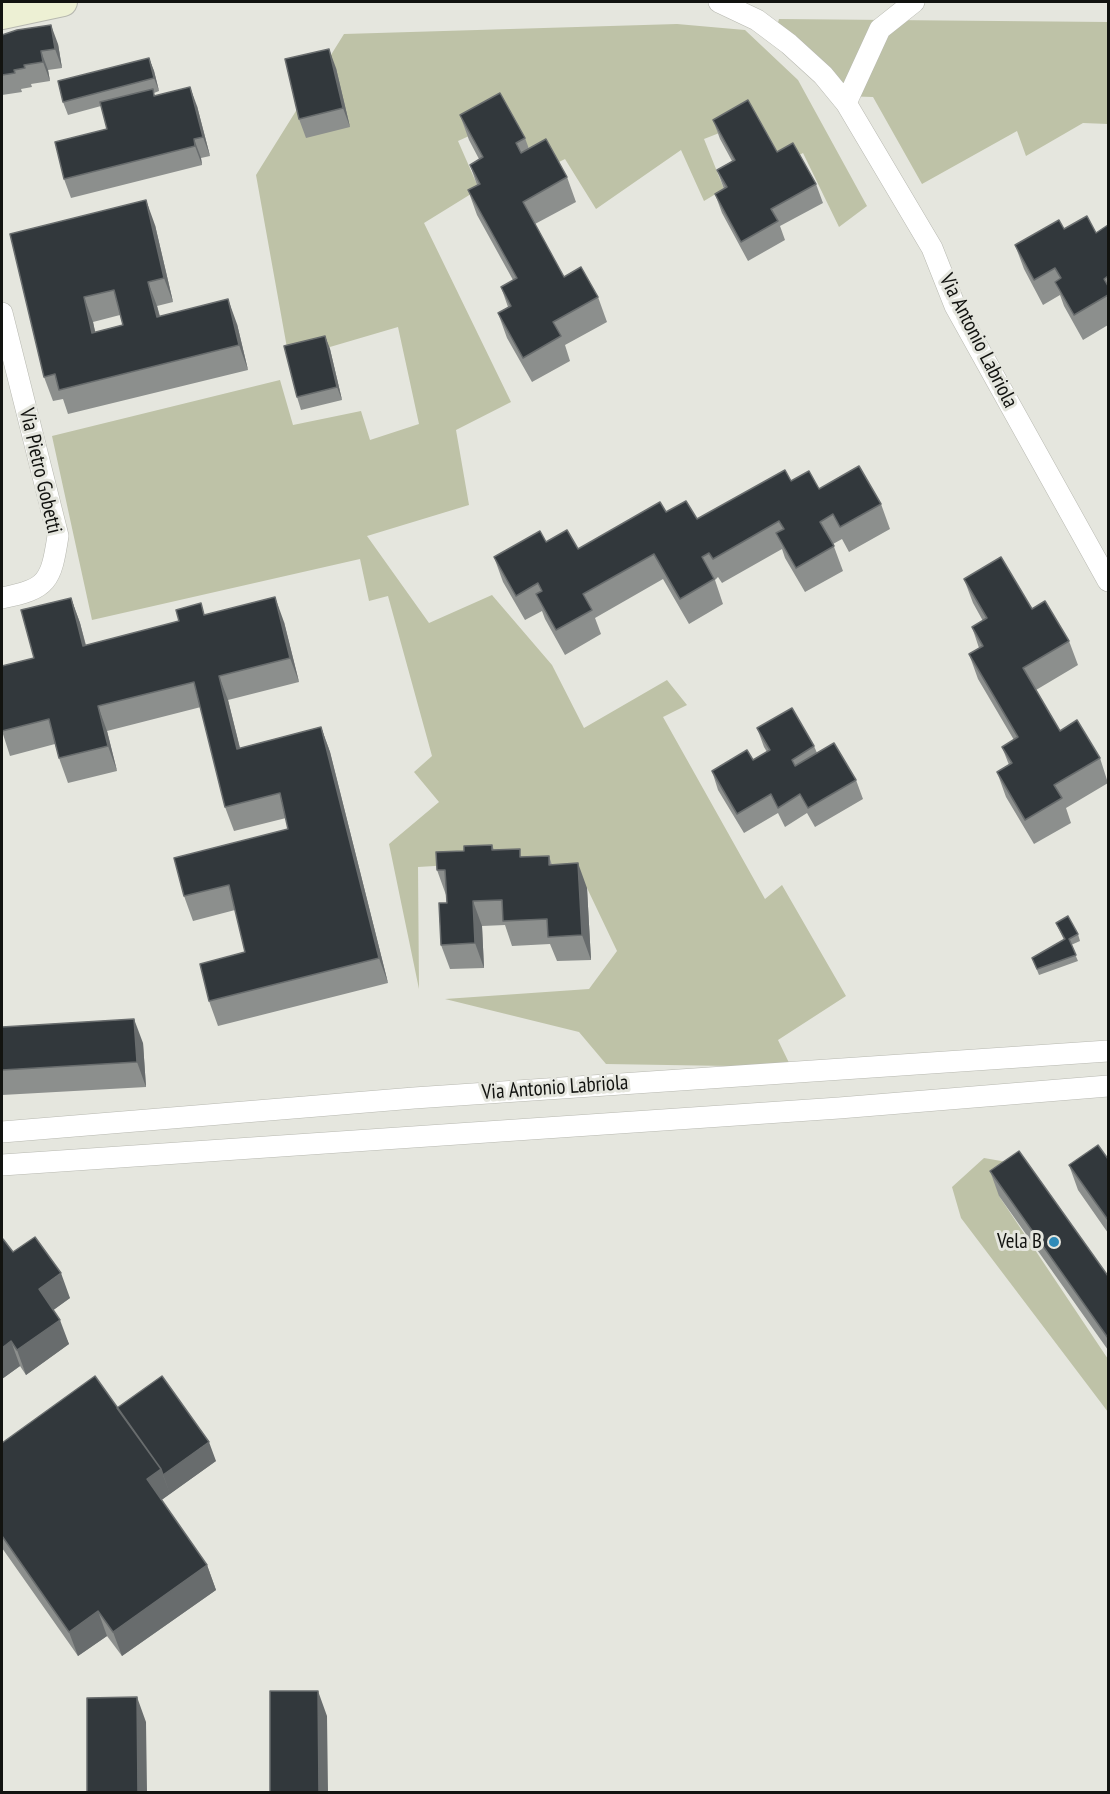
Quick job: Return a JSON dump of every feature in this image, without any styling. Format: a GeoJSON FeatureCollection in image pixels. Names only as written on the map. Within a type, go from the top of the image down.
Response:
{"type":"FeatureCollection","features":[{"type":"Feature","properties":{"kind":"main road"},"geometry":{"type":"LineString","coordinates":[[2,15],[63,2]]}},
{"type":"Feature","properties":{"kind":"street","name":"Via Antonio Labriola"},"geometry":{"type":"LineString","coordinates":[[719,2],[757,20],[789,44],[823,75],[846,103],[932,248],[955,306],[1108,581]]}},
{"type":"Feature","properties":{"kind":"street"},"geometry":{"type":"LineString","coordinates":[[846,103],[880,29],[914,2]]}},
{"type":"Feature","properties":{"kind":"street","name":"Via Pietro Gobetti"},"geometry":{"type":"LineString","coordinates":[[2,313],[58,536],[52,572],[31,592],[2,598]]}},
{"type":"Feature","properties":{"kind":"street","name":"Via Antonio Labriola"},"geometry":{"type":"LineString","coordinates":[[2,1132],[426,1097],[1108,1051]]}},
{"type":"Feature","properties":{"kind":"street","name":"Via Antonio Labriola"},"geometry":{"type":"LineString","coordinates":[[2,1166],[839,1108],[1108,1086]]}},
{"type":"Feature","properties":{"kind":"green space"},"geometry":{"type":"Polygon","coordinates":[[[779,19],[1108,22],[1108,124],[1083,123],[1026,156],[1017,131],[922,184],[873,97],[840,96],[775,33],[779,19]]]}},
{"type":"Feature","properties":{"kind":"green space"},"geometry":{"type":"Polygon","coordinates":[[[677,24],[745,30],[798,80],[867,206],[839,227],[803,153],[780,165],[755,119],[704,139],[724,189],[704,201],[681,150],[596,209],[565,159],[543,170],[509,118],[458,141],[479,189],[424,223],[511,402],[456,430],[469,505],[367,536],[429,623],[492,595],[552,665],[584,728],[667,680],[687,705],[663,717],[765,899],[782,885],[846,996],[778,1040],[791,1067],[606,1064],[579,1032],[445,999],[589,989],[617,951],[587,888],[517,861],[418,867],[419,989],[389,844],[439,802],[414,772],[432,756],[388,596],[369,601],[360,559],[92,620],[52,436],[280,380],[293,425],[361,411],[370,440],[419,424],[398,327],[289,359],[256,175],[344,34],[677,24]]]}},
{"type":"Feature","properties":{"kind":"green space"},"geometry":{"type":"Polygon","coordinates":[[[984,1158],[1024,1165],[999,1196],[1108,1359],[1108,1412],[961,1218],[952,1187],[984,1158]]]}},
{"type":"Feature","properties":{"kind":"building"},"geometry":{"type":"Polygon","coordinates":[[[51,25],[55,49],[41,51],[43,62],[24,65],[25,68],[14,70],[15,73],[2,75],[2,35],[17,30],[51,25]]]}},
{"type":"Feature","properties":{"kind":"building"},"geometry":{"type":"Polygon","coordinates":[[[329,49],[343,108],[299,119],[285,59],[329,49]]]}},
{"type":"Feature","properties":{"kind":"building"},"geometry":{"type":"Polygon","coordinates":[[[149,58],[154,78],[63,102],[58,81],[149,58]]]}},
{"type":"Feature","properties":{"kind":"building"},"geometry":{"type":"Polygon","coordinates":[[[190,87],[203,137],[194,139],[195,146],[64,179],[55,142],[107,129],[100,102],[153,89],[154,96],[190,87]]]}},
{"type":"Feature","properties":{"kind":"building"},"geometry":{"type":"Polygon","coordinates":[[[500,93],[525,138],[516,143],[521,153],[546,139],[567,177],[523,202],[564,277],[581,267],[598,297],[553,322],[561,336],[523,358],[498,313],[511,306],[501,287],[517,278],[468,190],[480,184],[470,165],[483,157],[460,115],[500,93]]]}},
{"type":"Feature","properties":{"kind":"building"},"geometry":{"type":"Polygon","coordinates":[[[748,100],[777,152],[793,143],[816,184],[771,209],[778,221],[741,242],[715,194],[727,187],[717,170],[735,160],[713,120],[748,100]]]}},
{"type":"Feature","properties":{"kind":"building"},"geometry":{"type":"Polygon","coordinates":[[[146,200],[164,278],[148,282],[157,317],[228,299],[239,345],[59,390],[55,374],[44,377],[10,234],[146,200]],[[114,290],[84,297],[92,333],[123,325],[114,290]]]}},
{"type":"Feature","properties":{"kind":"building"},"geometry":{"type":"Polygon","coordinates":[[[1087,216],[1096,233],[1108,225],[1108,276],[1104,279],[1108,286],[1108,295],[1074,315],[1055,282],[1061,278],[1055,268],[1034,280],[1015,245],[1059,220],[1064,229],[1087,216]]]}},
{"type":"Feature","properties":{"kind":"building"},"geometry":{"type":"Polygon","coordinates":[[[325,336],[337,387],[297,397],[284,346],[325,336]]]}},
{"type":"Feature","properties":{"kind":"building"},"geometry":{"type":"Polygon","coordinates":[[[859,466],[881,504],[840,527],[833,514],[820,522],[834,546],[796,568],[776,533],[784,529],[779,521],[713,559],[709,553],[702,557],[714,579],[680,599],[654,554],[583,594],[592,610],[556,630],[536,594],[542,591],[538,583],[516,596],[494,557],[540,531],[546,542],[567,530],[578,549],[660,502],[666,512],[686,501],[697,519],[785,470],[791,481],[809,471],[819,489],[859,466]]]}},
{"type":"Feature","properties":{"kind":"building"},"geometry":{"type":"Polygon","coordinates":[[[1001,557],[1032,609],[1045,601],[1069,641],[1023,668],[1060,731],[1077,720],[1100,758],[1054,785],[1062,798],[1025,820],[997,772],[1012,763],[1002,747],[1018,737],[969,654],[983,646],[972,627],[987,618],[964,579],[1001,557]]]}},
{"type":"Feature","properties":{"kind":"building"},"geometry":{"type":"Polygon","coordinates":[[[275,597],[290,658],[219,676],[237,749],[321,727],[379,958],[209,1001],[200,964],[245,952],[229,885],[184,896],[174,858],[288,829],[280,793],[225,807],[194,682],[98,706],[108,746],[59,758],[49,719],[2,731],[2,666],[34,658],[21,610],[71,598],[83,646],[179,621],[176,610],[201,603],[204,615],[275,597]]]}},
{"type":"Feature","properties":{"kind":"building"},"geometry":{"type":"Polygon","coordinates":[[[792,708],[814,746],[792,760],[795,766],[834,743],[856,780],[808,808],[800,794],[778,808],[771,794],[737,814],[712,771],[747,750],[753,760],[770,750],[757,728],[792,708]]]}},
{"type":"Feature","properties":{"kind":"building"},"geometry":{"type":"Polygon","coordinates":[[[492,845],[492,850],[520,849],[520,857],[549,856],[549,865],[578,863],[582,935],[548,937],[547,919],[503,921],[502,900],[473,901],[475,943],[441,945],[439,903],[447,903],[445,870],[437,870],[436,852],[464,851],[464,846],[492,845]]]}},
{"type":"Feature","properties":{"kind":"building"},"geometry":{"type":"Polygon","coordinates":[[[1068,916],[1078,934],[1069,939],[1076,955],[1037,969],[1032,958],[1065,939],[1056,923],[1068,916]]]}},
{"type":"Feature","properties":{"kind":"building"},"geometry":{"type":"Polygon","coordinates":[[[134,1019],[137,1062],[2,1070],[2,1027],[134,1019]]]}},
{"type":"Feature","properties":{"kind":"building"},"geometry":{"type":"Polygon","coordinates":[[[1098,1145],[1108,1159],[1108,1220],[1069,1165],[1098,1145]]]}},
{"type":"Feature","properties":{"kind":"building","name":"Vela B"},"geometry":{"type":"Polygon","coordinates":[[[1019,1151],[1108,1276],[1108,1338],[990,1171],[1019,1151]]]}},
{"type":"Feature","properties":{"kind":"building"},"geometry":{"type":"Polygon","coordinates":[[[35,1237],[61,1273],[39,1289],[60,1320],[17,1350],[11,1341],[2,1348],[2,1240],[13,1252],[35,1237]]]}},
{"type":"Feature","properties":{"kind":"building"},"geometry":{"type":"Polygon","coordinates":[[[95,1376],[161,1469],[147,1479],[207,1565],[113,1632],[98,1611],[69,1632],[2,1536],[2,1443],[95,1376]]]}},
{"type":"Feature","properties":{"kind":"building"},"geometry":{"type":"Polygon","coordinates":[[[162,1376],[209,1442],[163,1475],[117,1408],[162,1376]]]}},
{"type":"Feature","properties":{"kind":"building"},"geometry":{"type":"Polygon","coordinates":[[[270,1691],[318,1691],[319,1792],[270,1792],[270,1691]]]}},
{"type":"Feature","properties":{"kind":"building"},"geometry":{"type":"Polygon","coordinates":[[[137,1697],[138,1792],[87,1792],[87,1698],[137,1697]]]}},
{"type":"Feature","properties":{"kind":"place","name":"Vela B"},"geometry":{"type":"Point","coordinates":[1054,1242]}}]}
